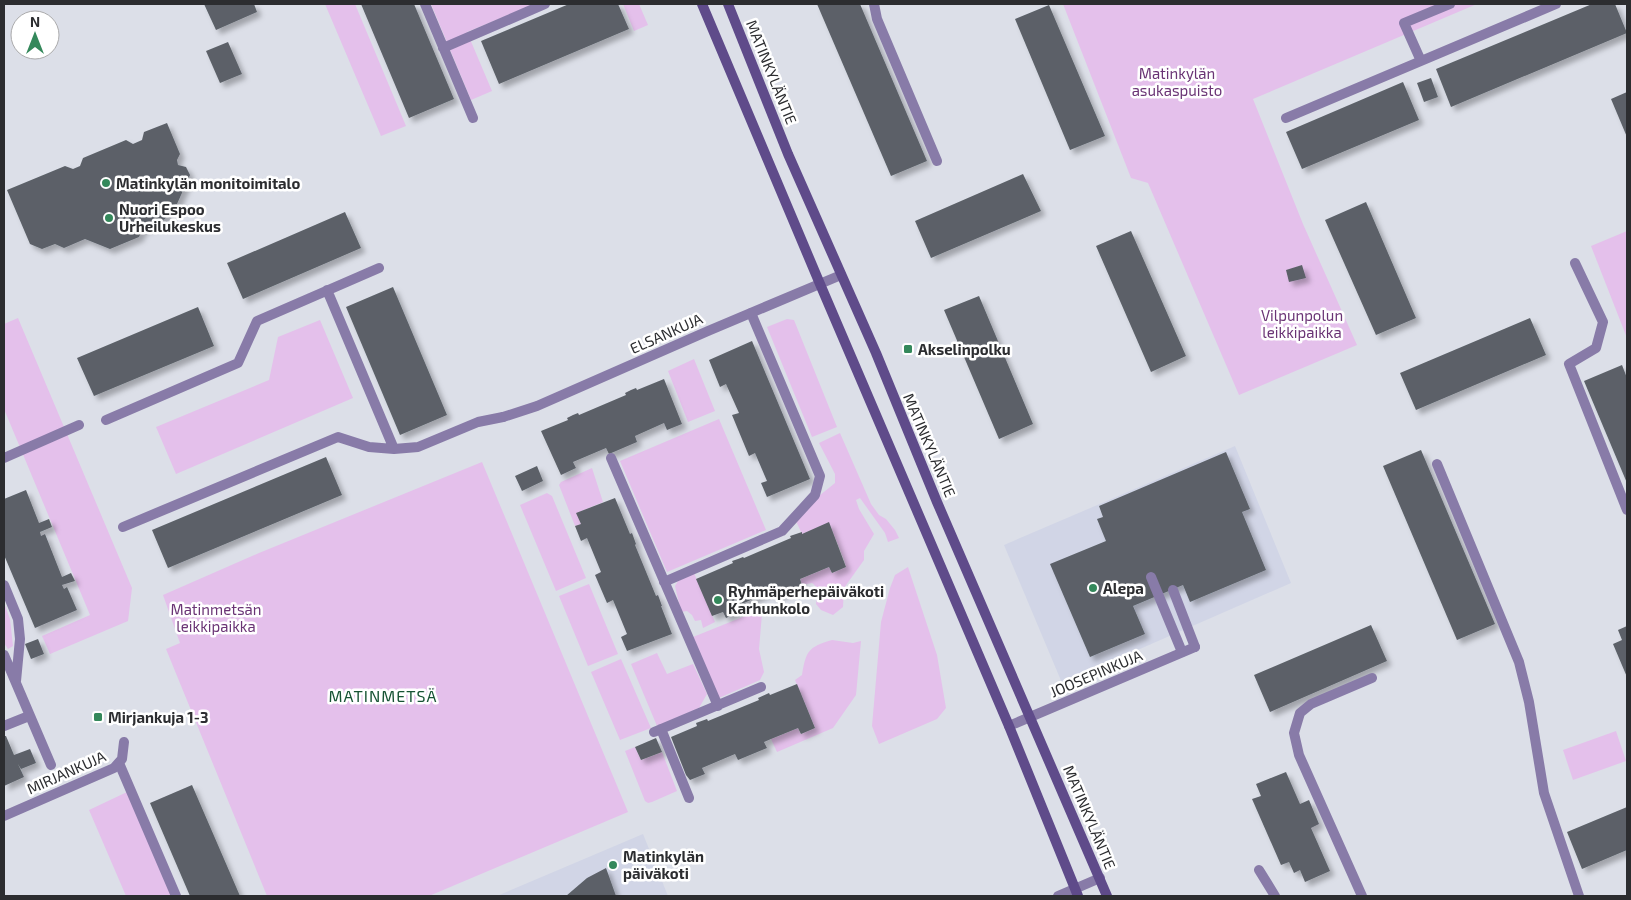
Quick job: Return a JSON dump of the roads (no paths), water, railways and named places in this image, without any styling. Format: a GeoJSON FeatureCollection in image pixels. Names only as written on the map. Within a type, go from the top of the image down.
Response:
{"type":"FeatureCollection","features":[{"type":"Feature","properties":{"kind":"main road","name":"MATINKYLÄNTIE"},"geometry":{"type":"LineString","coordinates":[[728,4],[788,154],[840,276],[876,353],[937,502],[1107,896]]}},
{"type":"Feature","properties":{"kind":"main road"},"geometry":{"type":"LineString","coordinates":[[702,5],[1009,726],[1077,893]]}},
{"type":"Feature","properties":{"kind":"street"},"geometry":{"type":"LineString","coordinates":[[425,4],[474,118]]}},
{"type":"Feature","properties":{"kind":"street"},"geometry":{"type":"LineString","coordinates":[[443,48],[545,4]]}},
{"type":"Feature","properties":{"kind":"street"},"geometry":{"type":"LineString","coordinates":[[874,4],[877,18],[937,161]]}},
{"type":"Feature","properties":{"kind":"street"},"geometry":{"type":"LineString","coordinates":[[1421,61],[1404,23],[1450,4]]}},
{"type":"Feature","properties":{"kind":"street"},"geometry":{"type":"LineString","coordinates":[[1286,118],[1556,4]]}},
{"type":"Feature","properties":{"kind":"street"},"geometry":{"type":"LineString","coordinates":[[1575,263],[1603,322],[1596,348],[1570,364],[1627,510]]}},
{"type":"Feature","properties":{"kind":"street"},"geometry":{"type":"LineString","coordinates":[[106,420],[238,363],[257,321],[380,268]]}},
{"type":"Feature","properties":{"kind":"street","name":"ELSANKUJA"},"geometry":{"type":"LineString","coordinates":[[122,527],[338,436],[369,447],[394,450],[418,447],[478,422],[503,417],[537,406],[840,276]]}},
{"type":"Feature","properties":{"kind":"street"},"geometry":{"type":"LineString","coordinates":[[327,290],[394,450]]}},
{"type":"Feature","properties":{"kind":"street"},"geometry":{"type":"LineString","coordinates":[[664,582],[782,531],[814,495],[820,476],[751,313]]}},
{"type":"Feature","properties":{"kind":"street"},"geometry":{"type":"LineString","coordinates":[[4,458],[79,425]]}},
{"type":"Feature","properties":{"kind":"street"},"geometry":{"type":"LineString","coordinates":[[611,458],[718,706]]}},
{"type":"Feature","properties":{"kind":"street"},"geometry":{"type":"LineString","coordinates":[[1437,464],[1520,662],[1529,702],[1544,793],[1579,896]]}},
{"type":"Feature","properties":{"kind":"street"},"geometry":{"type":"LineString","coordinates":[[1151,577],[1182,652]]}},
{"type":"Feature","properties":{"kind":"street"},"geometry":{"type":"LineString","coordinates":[[4,585],[18,619],[20,639],[16,683]]}},
{"type":"Feature","properties":{"kind":"street","name":"JOOSEPINKUJA"},"geometry":{"type":"LineString","coordinates":[[1009,726],[1195,646],[1172,590]]}},
{"type":"Feature","properties":{"kind":"street"},"geometry":{"type":"LineString","coordinates":[[4,655],[51,765]]}},
{"type":"Feature","properties":{"kind":"street"},"geometry":{"type":"LineString","coordinates":[[1362,896],[1299,755],[1294,733],[1300,713],[1311,704],[1372,678]]}},
{"type":"Feature","properties":{"kind":"street"},"geometry":{"type":"LineString","coordinates":[[689,798],[658,731],[761,687]]}},
{"type":"Feature","properties":{"kind":"street"},"geometry":{"type":"LineString","coordinates":[[4,726],[29,716]]}},
{"type":"Feature","properties":{"kind":"street","name":"MIRJANKUJA"},"geometry":{"type":"LineString","coordinates":[[4,816],[114,768],[122,759],[124,742]]}},
{"type":"Feature","properties":{"kind":"street"},"geometry":{"type":"LineString","coordinates":[[119,764],[176,896]]}},
{"type":"Feature","properties":{"kind":"street"},"geometry":{"type":"LineString","coordinates":[[1259,870],[1275,896]]}},
{"type":"Feature","properties":{"kind":"street"},"geometry":{"type":"LineString","coordinates":[[1058,896],[1077,893],[1100,878]]}},
{"type":"Feature","properties":{"kind":"place","name":"Matinkylän monitoimitalo"},"geometry":{"type":"Point","coordinates":[106,183]}},
{"type":"Feature","properties":{"kind":"place","name":"Nuori Espoo Urheilukeskus"},"geometry":{"type":"Point","coordinates":[109,218]}},
{"type":"Feature","properties":{"kind":"place","name":"Akselinpolku"},"geometry":{"type":"Point","coordinates":[908,349]}},
{"type":"Feature","properties":{"kind":"place","name":"Alepa"},"geometry":{"type":"Point","coordinates":[1093,588]}},
{"type":"Feature","properties":{"kind":"place","name":"Ryhmäperhepäiväkoti Karhunkolo"},"geometry":{"type":"Point","coordinates":[718,600]}},
{"type":"Feature","properties":{"kind":"place","name":"Mirjankuja 1-3"},"geometry":{"type":"Point","coordinates":[98,717]}},
{"type":"Feature","properties":{"kind":"place","name":"Matinkylän päiväkoti"},"geometry":{"type":"Point","coordinates":[613,865]}},
{"type":"Feature","properties":{"kind":"district","name":"MATINMETSÄ"},"geometry":{"type":"Point","coordinates":[383,695]}},
{"type":"Feature","properties":{"kind":"park label","name":"Matinkylän asukaspuisto"},"geometry":{"type":"Point","coordinates":[1177,82]}},
{"type":"Feature","properties":{"kind":"park label","name":"Vilpunpolun leikkipaikka"},"geometry":{"type":"Point","coordinates":[1302,324]}},
{"type":"Feature","properties":{"kind":"park label","name":"Matinmetsän leikkipaikka"},"geometry":{"type":"Point","coordinates":[216,618]}}]}
